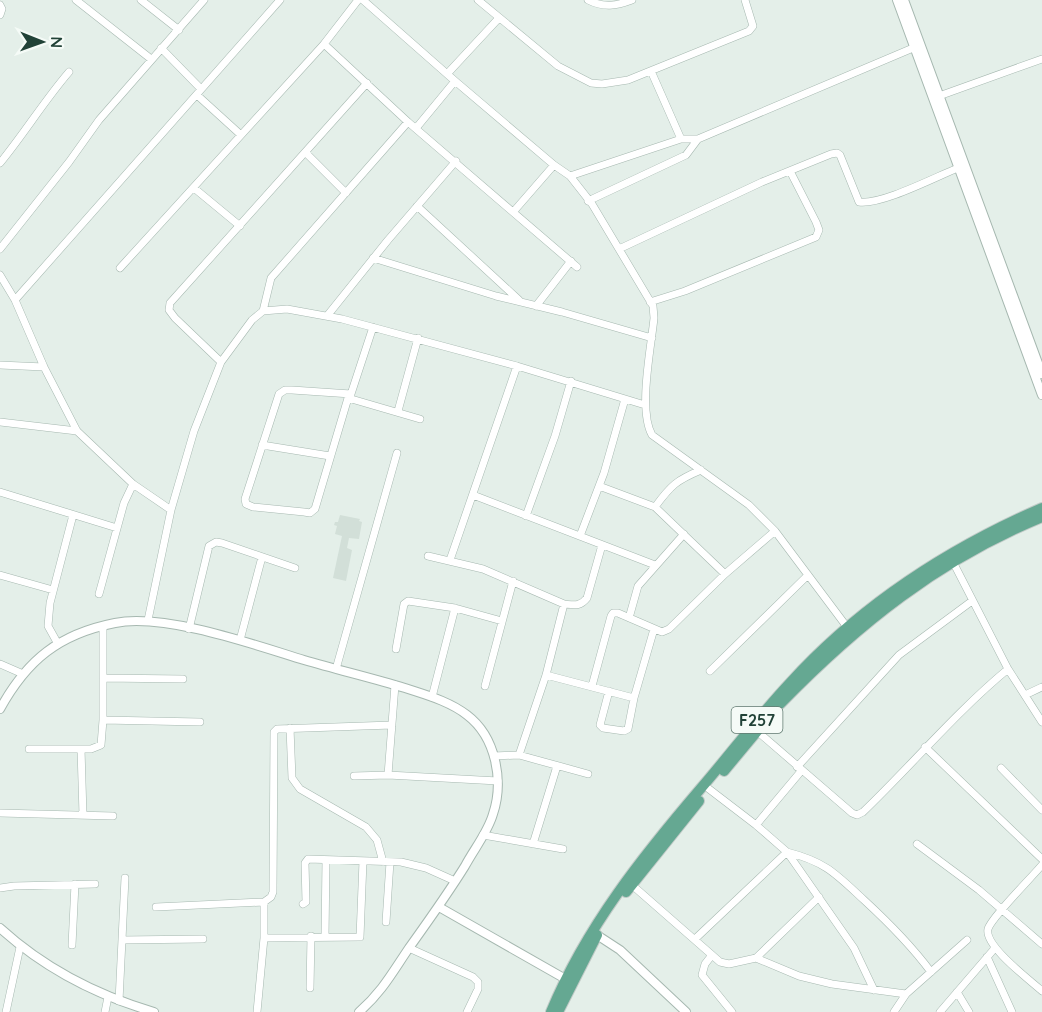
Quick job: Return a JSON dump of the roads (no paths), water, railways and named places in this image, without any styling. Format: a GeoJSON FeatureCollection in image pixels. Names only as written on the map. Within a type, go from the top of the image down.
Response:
{"type":"FeatureCollection","features":[{"type":"Feature","properties":{"kind":"main road","name":"F257"},"geometry":{"type":"LineString","coordinates":[[558,1012],[582,946],[616,893],[749,728],[791,681],[847,627],[884,598],[938,562],[998,528],[1042,508]]}},
{"type":"Feature","properties":{"kind":"main road","name":"F257"},"geometry":{"type":"LineString","coordinates":[[551,1012],[597,935],[632,885],[756,731],[800,683],[858,629],[915,586],[1019,526],[1042,517]]}},
{"type":"Feature","properties":{"kind":"street"},"geometry":{"type":"LineString","coordinates":[[76,0],[151,59]]}},
{"type":"Feature","properties":{"kind":"street"},"geometry":{"type":"LineString","coordinates":[[141,0],[179,30]]}},
{"type":"Feature","properties":{"kind":"street"},"geometry":{"type":"LineString","coordinates":[[0,249],[99,120],[204,0]]}},
{"type":"Feature","properties":{"kind":"street"},"geometry":{"type":"LineString","coordinates":[[15,300],[280,0]]}},
{"type":"Feature","properties":{"kind":"street"},"geometry":{"type":"LineString","coordinates":[[120,268],[324,44],[358,0]]}},
{"type":"Feature","properties":{"kind":"street"},"geometry":{"type":"LineString","coordinates":[[363,0],[455,81],[570,176],[620,249],[651,302],[654,318],[645,405],[646,425],[651,435],[749,505],[775,531],[847,627]]}},
{"type":"Feature","properties":{"kind":"street"},"geometry":{"type":"LineString","coordinates":[[478,0],[558,66],[591,83],[614,84],[749,31],[753,26],[745,0]]}},
{"type":"Feature","properties":{"kind":"street"},"geometry":{"type":"LineString","coordinates":[[588,0],[600,6],[610,6],[632,0]]}},
{"type":"Feature","properties":{"kind":"street"},"geometry":{"type":"LineString","coordinates":[[897,0],[1042,396]]}},
{"type":"Feature","properties":{"kind":"street"},"geometry":{"type":"LineString","coordinates":[[904,0],[1042,374]]}},
{"type":"Feature","properties":{"kind":"street"},"geometry":{"type":"LineString","coordinates":[[0,4],[2,9],[0,15]]}},
{"type":"Feature","properties":{"kind":"street"},"geometry":{"type":"LineString","coordinates":[[447,74],[499,18]]}},
{"type":"Feature","properties":{"kind":"street"},"geometry":{"type":"LineString","coordinates":[[324,44],[408,122],[417,127],[574,264],[536,306]]}},
{"type":"Feature","properties":{"kind":"street"},"geometry":{"type":"LineString","coordinates":[[161,48],[199,92],[241,135]]}},
{"type":"Feature","properties":{"kind":"street"},"geometry":{"type":"LineString","coordinates":[[570,176],[681,139],[698,139],[913,48]]}},
{"type":"Feature","properties":{"kind":"street"},"geometry":{"type":"LineString","coordinates":[[939,96],[1042,59]]}},
{"type":"Feature","properties":{"kind":"street"},"geometry":{"type":"LineString","coordinates":[[651,71],[681,139]]}},
{"type":"Feature","properties":{"kind":"street"},"geometry":{"type":"LineString","coordinates":[[0,163],[69,72]]}},
{"type":"Feature","properties":{"kind":"street"},"geometry":{"type":"LineString","coordinates":[[417,127],[455,81]]}},
{"type":"Feature","properties":{"kind":"street"},"geometry":{"type":"LineString","coordinates":[[221,362],[175,318],[169,310],[170,303],[367,83]]}},
{"type":"Feature","properties":{"kind":"street"},"geometry":{"type":"LineString","coordinates":[[263,311],[270,278],[408,122]]}},
{"type":"Feature","properties":{"kind":"street"},"geometry":{"type":"LineString","coordinates":[[588,201],[686,155],[698,139]]}},
{"type":"Feature","properties":{"kind":"street"},"geometry":{"type":"LineString","coordinates":[[306,153],[346,193]]}},
{"type":"Feature","properties":{"kind":"street"},"geometry":{"type":"LineString","coordinates":[[620,249],[690,214],[837,153],[840,155],[859,202],[875,201],[958,168]]}},
{"type":"Feature","properties":{"kind":"street"},"geometry":{"type":"LineString","coordinates":[[327,316],[456,161]]}},
{"type":"Feature","properties":{"kind":"street"},"geometry":{"type":"LineString","coordinates":[[514,211],[554,165]]}},
{"type":"Feature","properties":{"kind":"street"},"geometry":{"type":"LineString","coordinates":[[651,302],[685,291],[816,237],[819,230],[816,222],[790,171]]}},
{"type":"Feature","properties":{"kind":"street"},"geometry":{"type":"LineString","coordinates":[[194,188],[240,226]]}},
{"type":"Feature","properties":{"kind":"street"},"geometry":{"type":"LineString","coordinates":[[417,206],[521,302]]}},
{"type":"Feature","properties":{"kind":"street"},"geometry":{"type":"LineString","coordinates":[[0,234],[7,239]]}},
{"type":"Feature","properties":{"kind":"street"},"geometry":{"type":"LineString","coordinates":[[373,258],[652,338]]}},
{"type":"Feature","properties":{"kind":"street"},"geometry":{"type":"LineString","coordinates":[[0,275],[15,300],[44,367],[77,431],[133,484],[171,510]]}},
{"type":"Feature","properties":{"kind":"street"},"geometry":{"type":"LineString","coordinates":[[148,621],[171,510],[194,431],[221,362],[252,320],[263,311],[287,309],[327,316],[418,338],[571,381],[645,405]]}},
{"type":"Feature","properties":{"kind":"street"},"geometry":{"type":"LineString","coordinates":[[373,327],[350,396],[330,456],[315,509],[310,513],[253,507],[246,504],[245,499],[261,445],[279,394],[285,390],[350,396],[420,419]]}},
{"type":"Feature","properties":{"kind":"street"},"geometry":{"type":"LineString","coordinates":[[398,411],[418,338]]}},
{"type":"Feature","properties":{"kind":"street"},"geometry":{"type":"LineString","coordinates":[[0,365],[44,367]]}},
{"type":"Feature","properties":{"kind":"street"},"geometry":{"type":"LineString","coordinates":[[450,560],[518,366]]}},
{"type":"Feature","properties":{"kind":"street"},"geometry":{"type":"LineString","coordinates":[[526,516],[555,436],[571,381]]}},
{"type":"Feature","properties":{"kind":"street"},"geometry":{"type":"LineString","coordinates":[[580,536],[599,486],[625,399]]}},
{"type":"Feature","properties":{"kind":"street"},"geometry":{"type":"LineString","coordinates":[[0,422],[77,431]]}},
{"type":"Feature","properties":{"kind":"street"},"geometry":{"type":"LineString","coordinates":[[261,445],[330,456]]}},
{"type":"Feature","properties":{"kind":"street"},"geometry":{"type":"LineString","coordinates":[[336,669],[397,453]]}},
{"type":"Feature","properties":{"kind":"street"},"geometry":{"type":"LineString","coordinates":[[655,507],[666,491],[679,479],[701,470]]}},
{"type":"Feature","properties":{"kind":"street"},"geometry":{"type":"LineString","coordinates":[[99,594],[124,503],[133,484]]}},
{"type":"Feature","properties":{"kind":"street"},"geometry":{"type":"LineString","coordinates":[[599,486],[655,507],[725,574]]}},
{"type":"Feature","properties":{"kind":"street"},"geometry":{"type":"LineString","coordinates":[[0,492],[117,528]]}},
{"type":"Feature","properties":{"kind":"street"},"geometry":{"type":"LineString","coordinates":[[472,495],[655,565]]}},
{"type":"Feature","properties":{"kind":"street"},"geometry":{"type":"LineString","coordinates":[[58,644],[48,626],[50,603],[73,515]]}},
{"type":"Feature","properties":{"kind":"street"},"geometry":{"type":"LineString","coordinates":[[592,686],[610,616],[613,613],[618,613],[662,632],[669,629],[725,574],[775,531]]}},
{"type":"Feature","properties":{"kind":"street"},"geometry":{"type":"LineString","coordinates":[[629,618],[638,586],[684,534]]}},
{"type":"Feature","properties":{"kind":"street"},"geometry":{"type":"LineString","coordinates":[[189,629],[209,546],[216,542],[222,543],[295,568]]}},
{"type":"Feature","properties":{"kind":"street"},"geometry":{"type":"LineString","coordinates":[[428,556],[483,569],[564,604],[576,606],[582,604],[587,598],[602,544]]}},
{"type":"Feature","properties":{"kind":"street"},"geometry":{"type":"LineString","coordinates":[[240,640],[262,557]]}},
{"type":"Feature","properties":{"kind":"street"},"geometry":{"type":"LineString","coordinates":[[953,562],[1008,669],[1042,722]]}},
{"type":"Feature","properties":{"kind":"street"},"geometry":{"type":"LineString","coordinates":[[0,575],[53,590]]}},
{"type":"Feature","properties":{"kind":"street"},"geometry":{"type":"LineString","coordinates":[[710,671],[808,575]]}},
{"type":"Feature","properties":{"kind":"street"},"geometry":{"type":"LineString","coordinates":[[485,686],[513,581]]}},
{"type":"Feature","properties":{"kind":"street"},"geometry":{"type":"LineString","coordinates":[[396,649],[404,604],[408,600],[455,608],[502,621]]}},
{"type":"Feature","properties":{"kind":"street"},"geometry":{"type":"LineString","coordinates":[[756,825],[800,769],[899,655],[972,601]]}},
{"type":"Feature","properties":{"kind":"street"},"geometry":{"type":"LineString","coordinates":[[519,755],[546,675],[564,604]]}},
{"type":"Feature","properties":{"kind":"street"},"geometry":{"type":"LineString","coordinates":[[432,697],[455,608]]}},
{"type":"Feature","properties":{"kind":"street"},"geometry":{"type":"LineString","coordinates":[[0,709],[13,685],[43,653],[58,644],[78,634],[117,622],[148,621],[240,640],[395,685],[456,707],[469,717],[485,736],[494,756],[498,780],[493,814],[440,907],[380,992],[359,1012]]}},
{"type":"Feature","properties":{"kind":"street"},"geometry":{"type":"LineString","coordinates":[[29,749],[91,749],[101,745],[103,626]]}},
{"type":"Feature","properties":{"kind":"street"},"geometry":{"type":"LineString","coordinates":[[609,691],[600,725],[618,732],[624,731],[628,729],[634,698],[654,629]]}},
{"type":"Feature","properties":{"kind":"street"},"geometry":{"type":"LineString","coordinates":[[0,664],[23,674]]}},
{"type":"Feature","properties":{"kind":"street"},"geometry":{"type":"LineString","coordinates":[[756,731],[857,815],[894,782],[924,747],[976,696],[1008,669]]}},
{"type":"Feature","properties":{"kind":"street"},"geometry":{"type":"LineString","coordinates":[[546,675],[634,698]]}},
{"type":"Feature","properties":{"kind":"street"},"geometry":{"type":"LineString","coordinates":[[103,678],[183,679]]}},
{"type":"Feature","properties":{"kind":"street"},"geometry":{"type":"LineString","coordinates":[[388,775],[395,685]]}},
{"type":"Feature","properties":{"kind":"street"},"geometry":{"type":"LineString","coordinates":[[1025,695],[1042,687]]}},
{"type":"Feature","properties":{"kind":"street"},"geometry":{"type":"LineString","coordinates":[[103,720],[200,723]]}},
{"type":"Feature","properties":{"kind":"street"},"geometry":{"type":"LineString","coordinates":[[156,907],[264,902],[271,897],[273,892],[274,732],[277,729],[392,725]]}},
{"type":"Feature","properties":{"kind":"street"},"geometry":{"type":"LineString","coordinates":[[290,728],[292,777],[295,784],[366,827],[377,840],[387,862],[386,922]]}},
{"type":"Feature","properties":{"kind":"street"},"geometry":{"type":"LineString","coordinates":[[924,747],[1042,859]]}},
{"type":"Feature","properties":{"kind":"street"},"geometry":{"type":"LineString","coordinates":[[81,749],[83,815]]}},
{"type":"Feature","properties":{"kind":"street"},"geometry":{"type":"LineString","coordinates":[[494,756],[519,755],[588,774]]}},
{"type":"Feature","properties":{"kind":"street"},"geometry":{"type":"LineString","coordinates":[[533,844],[557,766]]}},
{"type":"Feature","properties":{"kind":"street"},"geometry":{"type":"LineString","coordinates":[[1001,768],[1042,810]]}},
{"type":"Feature","properties":{"kind":"street"},"geometry":{"type":"LineString","coordinates":[[354,776],[388,775],[498,780]]}},
{"type":"Feature","properties":{"kind":"street"},"geometry":{"type":"LineString","coordinates":[[709,789],[787,852],[854,948],[874,990]]}},
{"type":"Feature","properties":{"kind":"street"},"geometry":{"type":"LineString","coordinates":[[0,813],[113,816]]}},
{"type":"Feature","properties":{"kind":"street"},"geometry":{"type":"LineString","coordinates":[[483,835],[563,849]]}},
{"type":"Feature","properties":{"kind":"street"},"geometry":{"type":"LineString","coordinates":[[917,844],[1002,909],[1042,944]]}},
{"type":"Feature","properties":{"kind":"street"},"geometry":{"type":"LineString","coordinates":[[695,939],[787,852]]}},
{"type":"Feature","properties":{"kind":"street"},"geometry":{"type":"LineString","coordinates":[[787,852],[811,858],[850,885],[910,944],[931,972]]}},
{"type":"Feature","properties":{"kind":"street"},"geometry":{"type":"LineString","coordinates":[[303,904],[308,896],[306,860],[387,862],[426,867],[455,881]]}},
{"type":"Feature","properties":{"kind":"street"},"geometry":{"type":"LineString","coordinates":[[325,937],[326,860]]}},
{"type":"Feature","properties":{"kind":"street"},"geometry":{"type":"LineString","coordinates":[[264,938],[360,937],[363,861]]}},
{"type":"Feature","properties":{"kind":"street"},"geometry":{"type":"LineString","coordinates":[[1042,865],[1002,909],[988,929],[995,948],[1042,991]]}},
{"type":"Feature","properties":{"kind":"street"},"geometry":{"type":"LineString","coordinates":[[119,1001],[125,878]]}},
{"type":"Feature","properties":{"kind":"street"},"geometry":{"type":"LineString","coordinates":[[72,945],[75,884]]}},
{"type":"Feature","properties":{"kind":"street"},"geometry":{"type":"LineString","coordinates":[[0,888],[95,884]]}},
{"type":"Feature","properties":{"kind":"street"},"geometry":{"type":"LineString","coordinates":[[632,885],[720,962],[729,964],[756,958],[819,897]]}},
{"type":"Feature","properties":{"kind":"street"},"geometry":{"type":"LineString","coordinates":[[257,1012],[264,938],[264,902]]}},
{"type":"Feature","properties":{"kind":"street"},"geometry":{"type":"LineString","coordinates":[[440,907],[569,981]]}},
{"type":"Feature","properties":{"kind":"street"},"geometry":{"type":"LineString","coordinates":[[0,928],[20,947],[55,971],[108,997],[153,1012]]}},
{"type":"Feature","properties":{"kind":"street"},"geometry":{"type":"LineString","coordinates":[[597,935],[620,950],[686,1012]]}},
{"type":"Feature","properties":{"kind":"street"},"geometry":{"type":"LineString","coordinates":[[310,988],[311,936]]}},
{"type":"Feature","properties":{"kind":"street"},"geometry":{"type":"LineString","coordinates":[[122,940],[203,939]]}},
{"type":"Feature","properties":{"kind":"street"},"geometry":{"type":"LineString","coordinates":[[894,1012],[906,994],[967,940]]}},
{"type":"Feature","properties":{"kind":"street"},"geometry":{"type":"LineString","coordinates":[[6,1012],[20,947]]}},
{"type":"Feature","properties":{"kind":"street"},"geometry":{"type":"LineString","coordinates":[[410,948],[473,977],[478,982],[478,989],[467,1012]]}},
{"type":"Feature","properties":{"kind":"street"},"geometry":{"type":"LineString","coordinates":[[939,1012],[995,948]]}},
{"type":"Feature","properties":{"kind":"street"},"geometry":{"type":"LineString","coordinates":[[712,955],[705,964],[702,975],[732,1012]]}},
{"type":"Feature","properties":{"kind":"street"},"geometry":{"type":"LineString","coordinates":[[987,957],[1012,1012]]}},
{"type":"Feature","properties":{"kind":"street"},"geometry":{"type":"LineString","coordinates":[[756,958],[799,976],[832,984],[906,994]]}},
{"type":"Feature","properties":{"kind":"street"},"geometry":{"type":"LineString","coordinates":[[957,992],[969,1012]]}},
{"type":"Feature","properties":{"kind":"street"},"geometry":{"type":"LineString","coordinates":[[105,1012],[108,997]]}}]}
